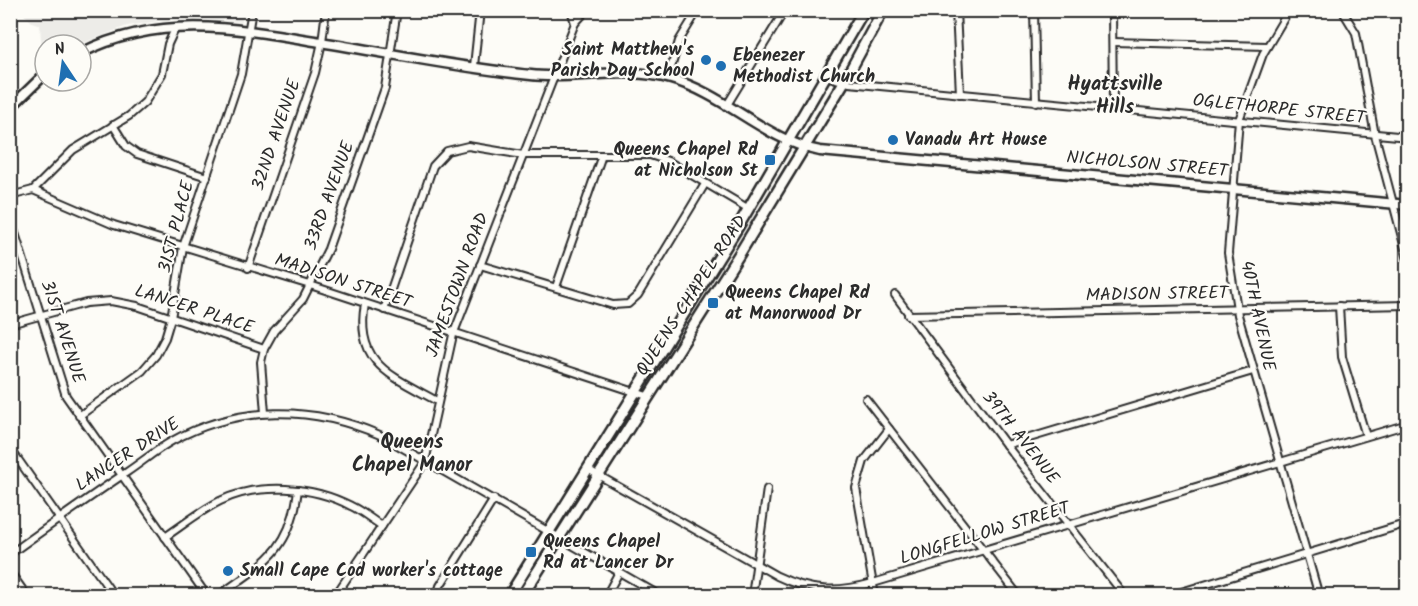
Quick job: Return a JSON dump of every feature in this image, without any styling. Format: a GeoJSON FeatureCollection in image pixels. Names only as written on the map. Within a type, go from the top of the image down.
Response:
{"type":"FeatureCollection","features":[{"type":"Feature","properties":{"kind":"main road","name":"QUEENS CHAPEL ROAD"},"geometry":{"type":"LineString","coordinates":[[522,596],[559,538],[636,393],[749,209],[864,10]]}},
{"type":"Feature","properties":{"kind":"main road","name":"QUEENS CHAPEL ROAD"},"geometry":{"type":"LineString","coordinates":[[509,596],[549,532],[647,396],[740,253],[843,82],[883,10]]}},
{"type":"Feature","properties":{"kind":"street","name":"31ST PLACE"},"geometry":{"type":"LineString","coordinates":[[79,416],[135,377],[161,347],[171,318],[183,247],[241,74],[252,10]]}},
{"type":"Feature","properties":{"kind":"street","name":"32ND AVENUE"},"geometry":{"type":"LineString","coordinates":[[248,268],[308,92],[322,42],[326,10]]}},
{"type":"Feature","properties":{"kind":"street","name":"33RD AVENUE"},"geometry":{"type":"LineString","coordinates":[[264,349],[310,285],[328,249],[380,104],[392,53],[397,10]]}},
{"type":"Feature","properties":{"kind":"street"},"geometry":{"type":"LineString","coordinates":[[474,66],[480,10]]}},
{"type":"Feature","properties":{"kind":"street"},"geometry":{"type":"LineString","coordinates":[[571,10],[575,23]]}},
{"type":"Feature","properties":{"kind":"street","name":"JAMESTOWN ROAD"},"geometry":{"type":"LineString","coordinates":[[335,596],[425,462],[453,334],[575,23],[587,10]]}},
{"type":"Feature","properties":{"kind":"street"},"geometry":{"type":"LineString","coordinates":[[668,78],[679,40],[698,10]]}},
{"type":"Feature","properties":{"kind":"street"},"geometry":{"type":"LineString","coordinates":[[727,105],[785,10]]}},
{"type":"Feature","properties":{"kind":"street"},"geometry":{"type":"LineString","coordinates":[[956,10],[960,94]]}},
{"type":"Feature","properties":{"kind":"street"},"geometry":{"type":"LineString","coordinates":[[1034,10],[1036,102]]}},
{"type":"Feature","properties":{"kind":"street"},"geometry":{"type":"LineString","coordinates":[[1112,10],[1113,108]]}},
{"type":"Feature","properties":{"kind":"street","name":"40TH AVENUE"},"geometry":{"type":"LineString","coordinates":[[1289,10],[1267,46],[1239,120],[1228,253],[1236,309],[1319,596]]}},
{"type":"Feature","properties":{"kind":"street"},"geometry":{"type":"LineString","coordinates":[[1342,10],[1356,33],[1375,135],[1407,260]]}},
{"type":"Feature","properties":{"kind":"street","name":"NICHOLSON STREET"},"geometry":{"type":"LineString","coordinates":[[93,49],[143,32],[176,26],[203,26],[249,31],[530,75],[626,74],[668,78],[699,89],[788,143],[803,147],[1407,205]]}},
{"type":"Feature","properties":{"kind":"street"},"geometry":{"type":"LineString","coordinates":[[10,196],[33,190],[73,150],[129,116],[151,96],[162,74],[168,44],[176,26]]}},
{"type":"Feature","properties":{"kind":"street"},"geometry":{"type":"LineString","coordinates":[[1113,42],[1267,46]]}},
{"type":"Feature","properties":{"kind":"street","name":"OGLETHORPE STREET"},"geometry":{"type":"LineString","coordinates":[[826,76],[843,82],[1407,137]]}},
{"type":"Feature","properties":{"kind":"street"},"geometry":{"type":"LineString","coordinates":[[10,108],[33,86]]}},
{"type":"Feature","properties":{"kind":"street"},"geometry":{"type":"LineString","coordinates":[[113,125],[126,146],[137,154],[207,177]]}},
{"type":"Feature","properties":{"kind":"street"},"geometry":{"type":"LineString","coordinates":[[384,310],[433,166],[447,151],[468,146],[523,155],[650,155],[668,162],[749,209]]}},
{"type":"Feature","properties":{"kind":"street"},"geometry":{"type":"LineString","coordinates":[[556,286],[602,155]]}},
{"type":"Feature","properties":{"kind":"street"},"geometry":{"type":"LineString","coordinates":[[480,265],[613,305],[628,303],[638,295],[705,184]]}},
{"type":"Feature","properties":{"kind":"street","name":"MADISON STREET"},"geometry":{"type":"LineString","coordinates":[[33,190],[114,225],[248,268],[310,285],[453,334],[647,396]]}},
{"type":"Feature","properties":{"kind":"street","name":"31ST AVENUE"},"geometry":{"type":"LineString","coordinates":[[10,217],[60,381],[79,416],[207,596]]}},
{"type":"Feature","properties":{"kind":"street","name":"39TH AVENUE"},"geometry":{"type":"LineString","coordinates":[[895,295],[1006,445],[1125,596]]}},
{"type":"Feature","properties":{"kind":"street","name":"LANCER PLACE"},"geometry":{"type":"LineString","coordinates":[[10,324],[104,300],[137,306],[264,349]]}},
{"type":"Feature","properties":{"kind":"street"},"geometry":{"type":"LineString","coordinates":[[365,304],[362,333],[373,360],[395,378],[437,401]]}},
{"type":"Feature","properties":{"kind":"street","name":"MADISON STREET"},"geometry":{"type":"LineString","coordinates":[[908,315],[1407,305]]}},
{"type":"Feature","properties":{"kind":"street"},"geometry":{"type":"LineString","coordinates":[[1339,306],[1342,357],[1366,436]]}},
{"type":"Feature","properties":{"kind":"street"},"geometry":{"type":"LineString","coordinates":[[264,349],[261,362],[265,413]]}},
{"type":"Feature","properties":{"kind":"street"},"geometry":{"type":"LineString","coordinates":[[1006,445],[1253,371]]}},
{"type":"Feature","properties":{"kind":"street"},"geometry":{"type":"LineString","coordinates":[[866,399],[1019,596]]}},
{"type":"Feature","properties":{"kind":"street","name":"LANCER DRIVE"},"geometry":{"type":"LineString","coordinates":[[10,554],[165,445],[193,431],[240,416],[298,412],[347,422],[380,435],[661,596]]}},
{"type":"Feature","properties":{"kind":"street","name":"LONGFELLOW STREET"},"geometry":{"type":"LineString","coordinates":[[594,472],[757,565],[792,583],[823,593],[873,583],[1407,424]]}},
{"type":"Feature","properties":{"kind":"street"},"geometry":{"type":"LineString","coordinates":[[875,596],[858,500],[857,480],[870,452],[889,429]]}},
{"type":"Feature","properties":{"kind":"street"},"geometry":{"type":"LineString","coordinates":[[10,448],[114,596]]}},
{"type":"Feature","properties":{"kind":"street"},"geometry":{"type":"LineString","coordinates":[[165,537],[217,503],[232,496],[270,489],[298,490],[351,506],[382,526]]}},
{"type":"Feature","properties":{"kind":"street"},"geometry":{"type":"LineString","coordinates":[[752,596],[767,489]]}},
{"type":"Feature","properties":{"kind":"street"},"geometry":{"type":"LineString","coordinates":[[218,596],[256,569],[279,546],[295,516],[298,490]]}},
{"type":"Feature","properties":{"kind":"street"},"geometry":{"type":"LineString","coordinates":[[437,596],[440,586],[494,499]]}},
{"type":"Feature","properties":{"kind":"street"},"geometry":{"type":"LineString","coordinates":[[1167,596],[1407,524]]}},
{"type":"Feature","properties":{"kind":"street"},"geometry":{"type":"LineString","coordinates":[[10,572],[27,596]]}},
{"type":"Feature","properties":{"kind":"street"},"geometry":{"type":"LineString","coordinates":[[606,596],[619,572]]}},
{"type":"Feature","properties":{"kind":"shaded area"},"geometry":{"type":"Polygon","coordinates":[[[20,11],[243,11],[242,22],[185,17],[127,26],[93,39],[93,33],[41,33],[40,25],[32,22],[20,11]]]}},
{"type":"Feature","properties":{"kind":"place","name":"Saint Matthew's Parish Day School"},"geometry":{"type":"Point","coordinates":[706,60]}},
{"type":"Feature","properties":{"kind":"place","name":"Ebenezer Methodist Church"},"geometry":{"type":"Point","coordinates":[721,66]}},
{"type":"Feature","properties":{"kind":"place","name":"Vanadu Art House"},"geometry":{"type":"Point","coordinates":[893,140]}},
{"type":"Feature","properties":{"kind":"place","name":"Queens Chapel Rd at Nicholson St"},"geometry":{"type":"Point","coordinates":[770,160]}},
{"type":"Feature","properties":{"kind":"place","name":"Queens Chapel Rd at Manorwood Dr"},"geometry":{"type":"Point","coordinates":[713,303]}},
{"type":"Feature","properties":{"kind":"place","name":"Queens Chapel Rd at Lancer Dr"},"geometry":{"type":"Point","coordinates":[531,552]}},
{"type":"Feature","properties":{"kind":"place","name":"Small Cape Cod worker's cottage"},"geometry":{"type":"Point","coordinates":[228,571]}},
{"type":"Feature","properties":{"kind":"district","name":"Hyattsville Hills"},"geometry":{"type":"Point","coordinates":[1115,96]}},
{"type":"Feature","properties":{"kind":"district","name":"Queens Chapel Manor"},"geometry":{"type":"Point","coordinates":[412,454]}}]}
